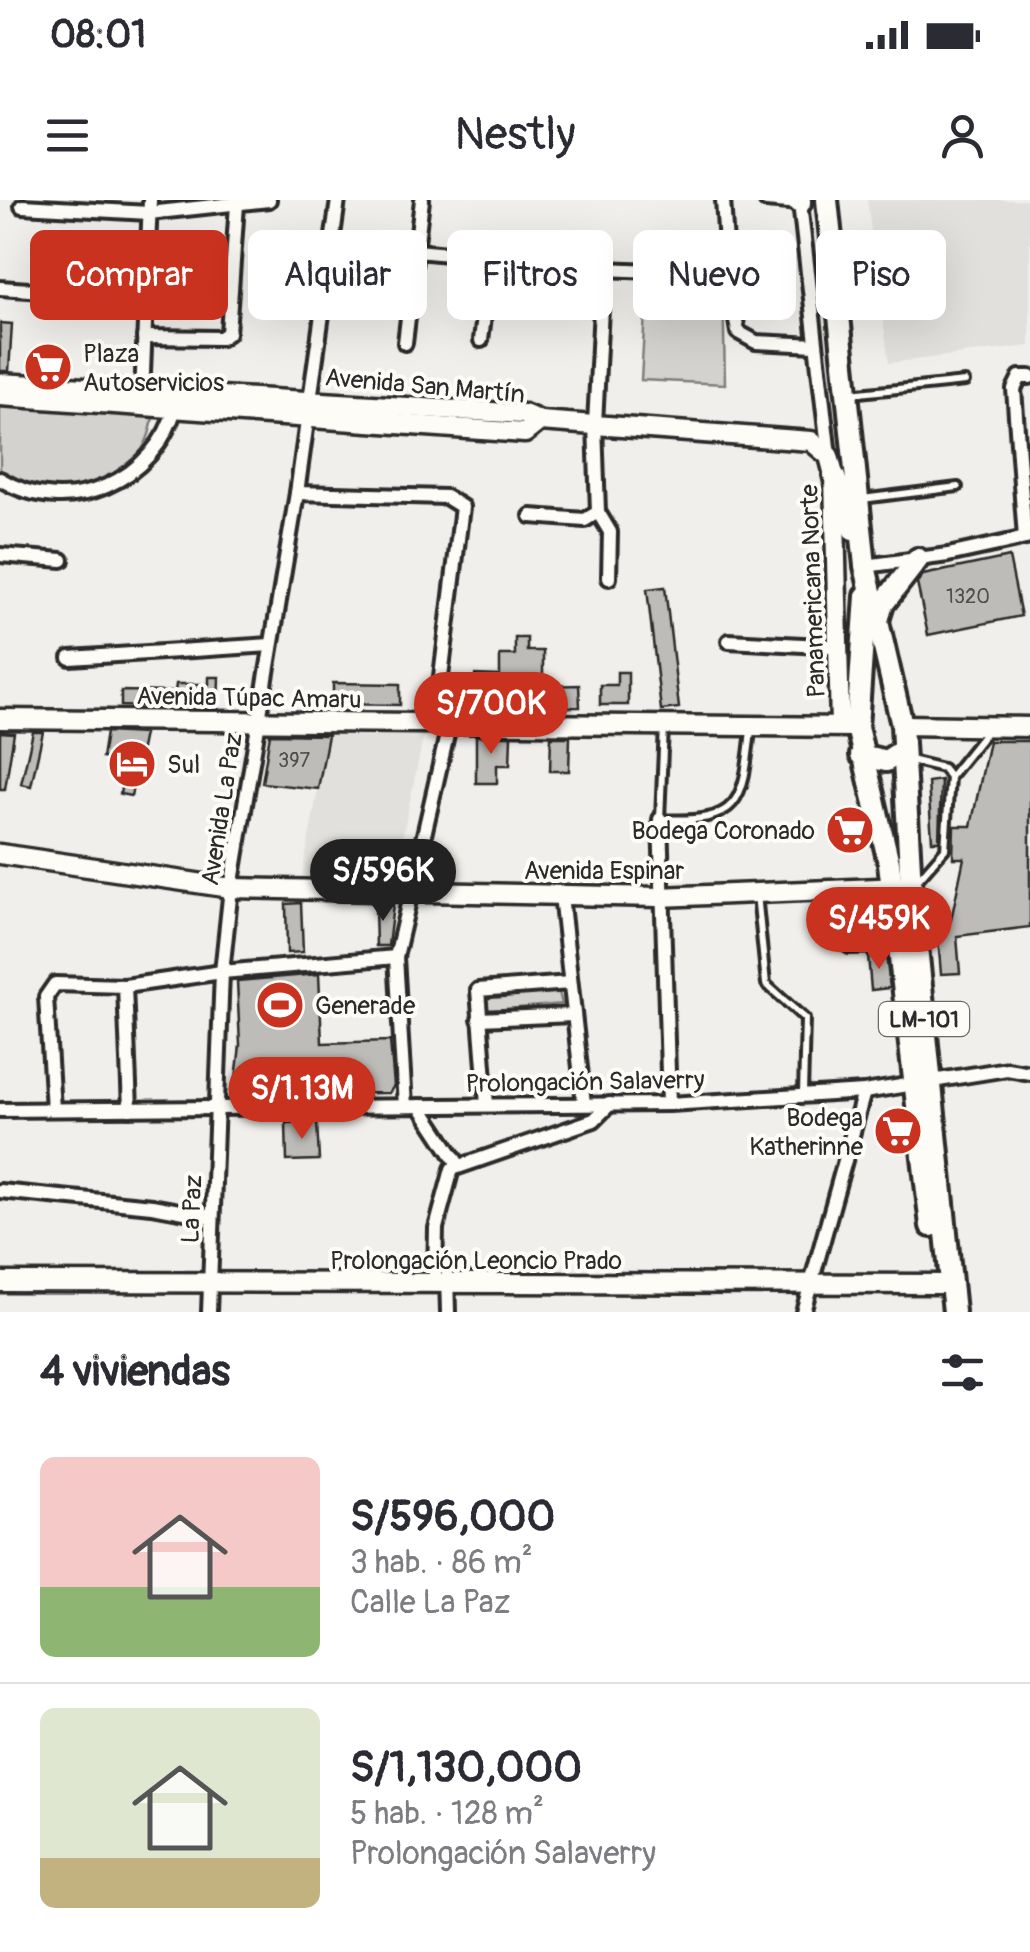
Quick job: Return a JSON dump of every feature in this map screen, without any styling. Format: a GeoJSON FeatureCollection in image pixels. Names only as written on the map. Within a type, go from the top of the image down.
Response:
{"type":"FeatureCollection","features":[{"type":"Feature","properties":{"kind":"main road","name":"LM-101"},"geometry":{"type":"LineString","coordinates":[[826,200],[866,568],[902,726],[899,948],[922,1082]]}},
{"type":"Feature","properties":{"kind":"main road"},"geometry":{"type":"LineString","coordinates":[[831,465],[866,568]]}},
{"type":"Feature","properties":{"kind":"main road"},"geometry":{"type":"LineString","coordinates":[[878,620],[883,604],[918,559]]}},
{"type":"Feature","properties":{"kind":"main road","name":"LM-101"},"geometry":{"type":"LineString","coordinates":[[866,568],[857,700],[849,726],[862,755],[902,887],[944,1280],[954,1312]]}},
{"type":"Feature","properties":{"kind":"main road"},"geometry":{"type":"LineString","coordinates":[[857,700],[872,693],[898,698]]}},
{"type":"Feature","properties":{"kind":"main road"},"geometry":{"type":"LineString","coordinates":[[862,755],[886,760],[904,754]]}},
{"type":"Feature","properties":{"kind":"main road","name":"LM-101"},"geometry":{"type":"LineString","coordinates":[[940,1312],[944,1280]]}},
{"type":"Feature","properties":{"kind":"street"},"geometry":{"type":"LineString","coordinates":[[22,206],[236,204],[269,200]]}},
{"type":"Feature","properties":{"kind":"street","name":"Avenida La Paz"},"geometry":{"type":"LineString","coordinates":[[220,1108],[222,972],[231,888],[296,492],[338,200]]}},
{"type":"Feature","properties":{"kind":"street"},"geometry":{"type":"LineString","coordinates":[[419,230],[422,200]]}},
{"type":"Feature","properties":{"kind":"street"},"geometry":{"type":"LineString","coordinates":[[723,200],[725,230]]}},
{"type":"Feature","properties":{"kind":"street"},"geometry":{"type":"LineString","coordinates":[[766,200],[800,201],[831,465]]}},
{"type":"Feature","properties":{"kind":"street"},"geometry":{"type":"LineString","coordinates":[[144,337],[225,337],[236,204]]}},
{"type":"Feature","properties":{"kind":"street"},"geometry":{"type":"LineString","coordinates":[[0,288],[30,290]]}},
{"type":"Feature","properties":{"kind":"street"},"geometry":{"type":"LineString","coordinates":[[142,398],[144,320]]}},
{"type":"Feature","properties":{"kind":"street"},"geometry":{"type":"LineString","coordinates":[[406,342],[409,320]]}},
{"type":"Feature","properties":{"kind":"street"},"geometry":{"type":"LineString","coordinates":[[482,340],[484,320]]}},
{"type":"Feature","properties":{"kind":"street"},"geometry":{"type":"LineString","coordinates":[[600,320],[595,424],[598,512],[610,532],[609,578]]}},
{"type":"Feature","properties":{"kind":"street"},"geometry":{"type":"LineString","coordinates":[[738,320],[741,335],[756,342],[816,345]]}},
{"type":"Feature","properties":{"kind":"street"},"geometry":{"type":"LineString","coordinates":[[866,568],[1027,538],[1014,389],[1020,377],[1030,377]]}},
{"type":"Feature","properties":{"kind":"street","name":"Avenida San Martín"},"geometry":{"type":"LineString","coordinates":[[0,383],[306,420],[525,433],[540,421],[524,414],[309,400],[176,402]]}},
{"type":"Feature","properties":{"kind":"street","name":"Avenida San Martín"},"geometry":{"type":"LineString","coordinates":[[0,396],[142,398]]}},
{"type":"Feature","properties":{"kind":"street"},"geometry":{"type":"LineString","coordinates":[[0,479],[32,493],[62,498],[95,493],[123,480],[142,460],[176,402]]}},
{"type":"Feature","properties":{"kind":"street"},"geometry":{"type":"LineString","coordinates":[[540,421],[795,438],[811,442],[831,465]]}},
{"type":"Feature","properties":{"kind":"street","name":"Panamericana Norte"},"geometry":{"type":"LineString","coordinates":[[831,465],[840,647],[849,726]]}},
{"type":"Feature","properties":{"kind":"street"},"geometry":{"type":"LineString","coordinates":[[296,492],[456,500],[462,507],[442,726],[396,958],[413,1106],[458,1164]]}},
{"type":"Feature","properties":{"kind":"street"},"geometry":{"type":"LineString","coordinates":[[532,516],[585,520],[598,512]]}},
{"type":"Feature","properties":{"kind":"street"},"geometry":{"type":"LineString","coordinates":[[0,555],[62,560]]}},
{"type":"Feature","properties":{"kind":"street"},"geometry":{"type":"LineString","coordinates":[[730,641],[840,647]]}},
{"type":"Feature","properties":{"kind":"street"},"geometry":{"type":"LineString","coordinates":[[70,658],[271,645]]}},
{"type":"Feature","properties":{"kind":"street","name":"Avenida Túpac Amaru"},"geometry":{"type":"LineString","coordinates":[[0,720],[849,726]]}},
{"type":"Feature","properties":{"kind":"street"},"geometry":{"type":"LineString","coordinates":[[902,726],[1030,728]]}},
{"type":"Feature","properties":{"kind":"street"},"geometry":{"type":"LineString","coordinates":[[660,819],[669,1104]]}},
{"type":"Feature","properties":{"kind":"street","name":"Avenida Espinar"},"geometry":{"type":"LineString","coordinates":[[0,854],[231,888],[660,897],[902,887]]}},
{"type":"Feature","properties":{"kind":"street"},"geometry":{"type":"LineString","coordinates":[[560,895],[584,1104]]}},
{"type":"Feature","properties":{"kind":"street"},"geometry":{"type":"LineString","coordinates":[[53,1109],[46,998],[55,984],[125,986],[222,972],[396,958]]}},
{"type":"Feature","properties":{"kind":"street"},"geometry":{"type":"LineString","coordinates":[[488,1105],[479,989],[570,983]]}},
{"type":"Feature","properties":{"kind":"street"},"geometry":{"type":"LineString","coordinates":[[125,986],[130,1109]]}},
{"type":"Feature","properties":{"kind":"street"},"geometry":{"type":"LineString","coordinates":[[479,1019],[574,1015]]}},
{"type":"Feature","properties":{"kind":"street","name":"Prolongación Salaverry"},"geometry":{"type":"LineString","coordinates":[[0,1110],[669,1104],[864,1092],[1008,1069],[1030,1073]]}},
{"type":"Feature","properties":{"kind":"street"},"geometry":{"type":"LineString","coordinates":[[803,1312],[864,1092]]}},
{"type":"Feature","properties":{"kind":"street"},"geometry":{"type":"LineString","coordinates":[[448,1312],[439,1211],[448,1176],[458,1164],[594,1120],[610,1104]]}},
{"type":"Feature","properties":{"kind":"street","name":"La Paz"},"geometry":{"type":"LineString","coordinates":[[209,1312],[220,1108]]}},
{"type":"Feature","properties":{"kind":"street"},"geometry":{"type":"LineString","coordinates":[[0,1191],[152,1206],[212,1217]]}},
{"type":"Feature","properties":{"kind":"street","name":"Prolongación Leoncio Prado"},"geometry":{"type":"LineString","coordinates":[[0,1274],[211,1279]]}},
{"type":"Feature","properties":{"kind":"street","name":"Prolongación Leoncio Prado"},"geometry":{"type":"LineString","coordinates":[[0,1282],[944,1280]]}},
{"type":"Feature","properties":{"kind":"lane"},"geometry":{"type":"LineString","coordinates":[[848,394],[965,382]]}},
{"type":"Feature","properties":{"kind":"lane"},"geometry":{"type":"LineString","coordinates":[[860,499],[958,487]]}},
{"type":"Feature","properties":{"kind":"lane"},"geometry":{"type":"LineString","coordinates":[[664,724],[660,819],[693,821],[731,804],[744,788],[750,768],[751,726]]}},
{"type":"Feature","properties":{"kind":"lane"},"geometry":{"type":"LineString","coordinates":[[902,887],[946,849],[950,777],[991,727]]}},
{"type":"Feature","properties":{"kind":"lane"},"geometry":{"type":"LineString","coordinates":[[904,754],[943,768],[950,777]]}},
{"type":"Feature","properties":{"kind":"lane"},"geometry":{"type":"LineString","coordinates":[[832,890],[841,944],[849,949],[899,948]]}},
{"type":"Feature","properties":{"kind":"lane"},"geometry":{"type":"LineString","coordinates":[[757,893],[766,984],[804,1018],[803,1094]]}},
{"type":"Feature","properties":{"kind":"shaded area"},"geometry":{"type":"Polygon","coordinates":[[[867,200],[1030,200],[1030,346],[889,363],[883,320],[946,320],[946,230],[871,230],[867,200]]]}},
{"type":"Feature","properties":{"kind":"shaded area"},"geometry":{"type":"Polygon","coordinates":[[[645,320],[724,320],[725,384],[641,380],[645,320]]]}},
{"type":"Feature","properties":{"kind":"shaded area"},"geometry":{"type":"Polygon","coordinates":[[[0,403],[153,415],[147,440],[134,460],[116,475],[70,489],[45,488],[21,482],[0,470],[0,403]]]}},
{"type":"Feature","properties":{"kind":"shaded area"},"geometry":{"type":"Polygon","coordinates":[[[328,734],[424,734],[394,877],[302,877],[328,734]]]}},
{"type":"Feature","properties":{"kind":"shaded area"},"geometry":{"type":"Polygon","coordinates":[[[557,984],[562,1004],[486,1011],[483,992],[557,984]]]}},
{"type":"Feature","properties":{"kind":"building"},"geometry":{"type":"Polygon","coordinates":[[[0,323],[12,324],[9,371],[0,371],[0,323]]]}},
{"type":"Feature","properties":{"kind":"building"},"geometry":{"type":"Polygon","coordinates":[[[1009,557],[1021,616],[928,635],[917,583],[923,575],[1009,557]]]}},
{"type":"Feature","properties":{"kind":"building"},"geometry":{"type":"Polygon","coordinates":[[[665,587],[679,708],[661,710],[647,589],[665,587]]]}},
{"type":"Feature","properties":{"kind":"building"},"geometry":{"type":"Polygon","coordinates":[[[515,638],[527,638],[527,651],[543,651],[543,686],[579,685],[580,707],[474,708],[475,675],[500,676],[500,655],[515,655],[515,638]]]}},
{"type":"Feature","properties":{"kind":"building"},"geometry":{"type":"Polygon","coordinates":[[[617,672],[628,672],[628,705],[600,705],[600,685],[617,685],[617,672]]]}},
{"type":"Feature","properties":{"kind":"building"},"geometry":{"type":"Polygon","coordinates":[[[209,677],[219,677],[218,708],[121,706],[121,691],[175,692],[176,684],[209,684],[209,677]]]}},
{"type":"Feature","properties":{"kind":"building"},"geometry":{"type":"Polygon","coordinates":[[[333,683],[400,684],[400,705],[333,704],[333,683]]]}},
{"type":"Feature","properties":{"kind":"building"},"geometry":{"type":"Polygon","coordinates":[[[0,732],[14,733],[5,789],[0,789],[0,732]]]}},
{"type":"Feature","properties":{"kind":"building"},"geometry":{"type":"Polygon","coordinates":[[[33,732],[43,732],[31,786],[21,784],[33,732]]]}},
{"type":"Feature","properties":{"kind":"building"},"geometry":{"type":"Polygon","coordinates":[[[106,732],[144,734],[131,796],[120,794],[126,762],[102,758],[106,732]]]}},
{"type":"Feature","properties":{"kind":"building"},"geometry":{"type":"Polygon","coordinates":[[[270,734],[328,735],[318,789],[262,783],[270,734]]]}},
{"type":"Feature","properties":{"kind":"building"},"geometry":{"type":"Polygon","coordinates":[[[476,736],[511,736],[510,765],[497,765],[497,783],[476,783],[476,736]]]}},
{"type":"Feature","properties":{"kind":"building"},"geometry":{"type":"Polygon","coordinates":[[[551,737],[570,737],[569,771],[550,771],[551,737]]]}},
{"type":"Feature","properties":{"kind":"building"},"geometry":{"type":"Polygon","coordinates":[[[989,741],[1030,741],[1030,927],[957,936],[960,973],[941,974],[938,938],[930,939],[929,924],[951,920],[964,858],[953,858],[954,826],[971,826],[989,741]]]}},
{"type":"Feature","properties":{"kind":"building"},"geometry":{"type":"Polygon","coordinates":[[[941,780],[939,841],[932,841],[928,782],[941,780]]]}},
{"type":"Feature","properties":{"kind":"building"},"geometry":{"type":"Polygon","coordinates":[[[301,903],[303,952],[287,953],[286,904],[301,903]]]}},
{"type":"Feature","properties":{"kind":"building"},"geometry":{"type":"Polygon","coordinates":[[[393,905],[388,946],[376,946],[375,906],[393,905]]]}},
{"type":"Feature","properties":{"kind":"building"},"geometry":{"type":"Polygon","coordinates":[[[879,905],[881,941],[854,940],[852,907],[879,905]]]}},
{"type":"Feature","properties":{"kind":"building"},"geometry":{"type":"Polygon","coordinates":[[[868,955],[886,955],[890,988],[871,990],[868,955]]]}},
{"type":"Feature","properties":{"kind":"building"},"geometry":{"type":"Polygon","coordinates":[[[319,974],[322,1043],[390,1041],[394,1086],[389,1093],[242,1094],[235,1088],[240,1045],[237,981],[319,974]]]}},
{"type":"Feature","properties":{"kind":"building"},"geometry":{"type":"Polygon","coordinates":[[[317,1122],[319,1160],[287,1161],[286,1123],[317,1122]]]}},
{"type":"Feature","properties":{"kind":"place","name":"Plaza Autoservicios"},"geometry":{"type":"Point","coordinates":[48,367]}},
{"type":"Feature","properties":{"kind":"place","name":"Sul"},"geometry":{"type":"Point","coordinates":[132,764]}},
{"type":"Feature","properties":{"kind":"place","name":"Bodega Coronado"},"geometry":{"type":"Point","coordinates":[850,830]}},
{"type":"Feature","properties":{"kind":"place","name":"Generade"},"geometry":{"type":"Point","coordinates":[280,1005]}},
{"type":"Feature","properties":{"kind":"place","name":"Bodega Katherinne"},"geometry":{"type":"Point","coordinates":[898,1131]}}]}
